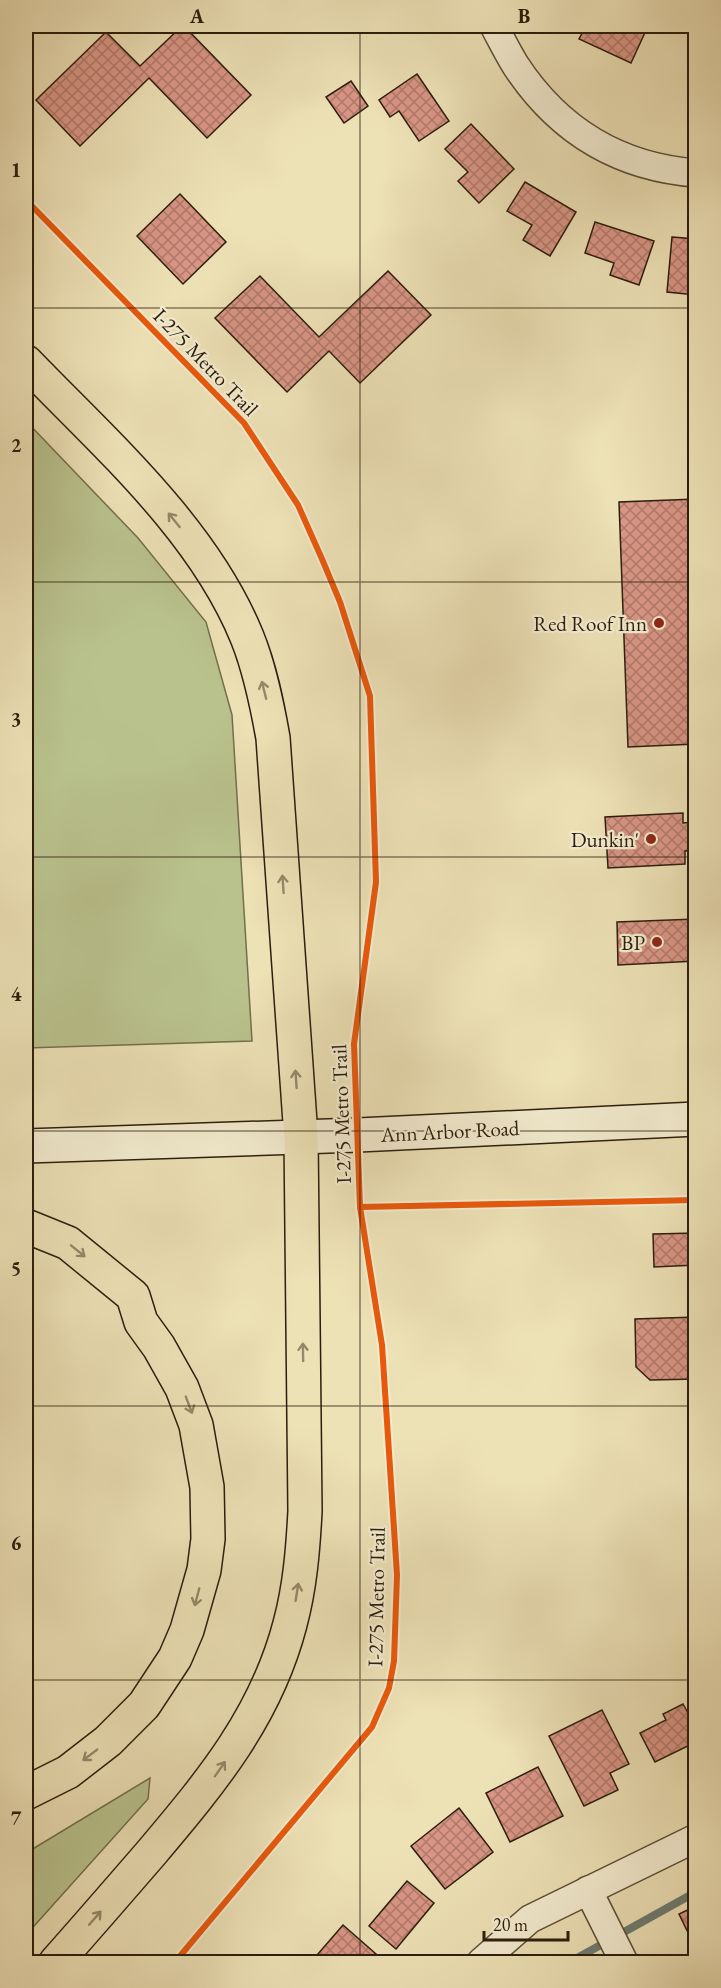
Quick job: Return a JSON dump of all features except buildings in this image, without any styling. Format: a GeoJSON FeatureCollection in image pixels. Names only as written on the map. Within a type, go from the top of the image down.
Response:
{"type":"FeatureCollection","features":[{"type":"Feature","properties":{"kind":"highway"},"geometry":{"type":"LineString","coordinates":[[26,362],[147,487],[204,557],[233,606],[248,638],[259,670],[273,738],[300,1137],[305,1511],[302,1553],[290,1625],[274,1671],[242,1737],[207,1787],[56,1962]]}},
{"type":"Feature","properties":{"kind":"highway"},"geometry":{"type":"LineString","coordinates":[[26,1226],[68,1243],[133,1296],[141,1322],[159,1347],[182,1388],[196,1425],[207,1486],[208,1528],[204,1570],[187,1630],[175,1658],[144,1705],[108,1741],[68,1772],[26,1793]]}},
{"type":"Feature","properties":{"kind":"main road","name":"Ann Arbor Road"},"geometry":{"type":"LineString","coordinates":[[26,1146],[300,1137],[696,1119]]}},
{"type":"Feature","properties":{"kind":"street"},"geometry":{"type":"LineString","coordinates":[[494,26],[516,66],[544,101],[563,120],[590,140],[635,162],[668,171],[696,173]]}},
{"type":"Feature","properties":{"kind":"street"},"geometry":{"type":"LineString","coordinates":[[481,1962],[530,1919],[696,1838]]}},
{"type":"Feature","properties":{"kind":"street"},"geometry":{"type":"LineString","coordinates":[[588,1890],[624,1962]]}},
{"type":"Feature","properties":{"kind":"green space"},"geometry":{"type":"Polygon","coordinates":[[[26,421],[138,538],[206,622],[232,715],[252,1041],[26,1048],[26,421]]]}},
{"type":"Feature","properties":{"kind":"green space"},"geometry":{"type":"Polygon","coordinates":[[[150,1778],[148,1799],[26,1935],[26,1853],[150,1778]]]}},
{"type":"Feature","properties":{"kind":"waterway"},"geometry":{"type":"LineString","coordinates":[[570,1962],[696,1892]]}},
{"type":"Feature","properties":{"kind":"cycle path","name":"I-275 Metro Trail"},"geometry":{"type":"LineString","coordinates":[[26,200],[244,423],[298,505],[340,602],[370,696],[376,882],[354,1044],[360,1207],[382,1345],[397,1575],[394,1661],[389,1688],[372,1727],[175,1962]]}},
{"type":"Feature","properties":{"kind":"cycle path"},"geometry":{"type":"LineString","coordinates":[[360,1207],[696,1200]]}},
{"type":"Feature","properties":{"kind":"place","name":"Red Roof Inn"},"geometry":{"type":"Point","coordinates":[659,623]}},
{"type":"Feature","properties":{"kind":"place","name":"Dunkin'"},"geometry":{"type":"Point","coordinates":[651,839]}},
{"type":"Feature","properties":{"kind":"place","name":"BP"},"geometry":{"type":"Point","coordinates":[657,942]}}]}
